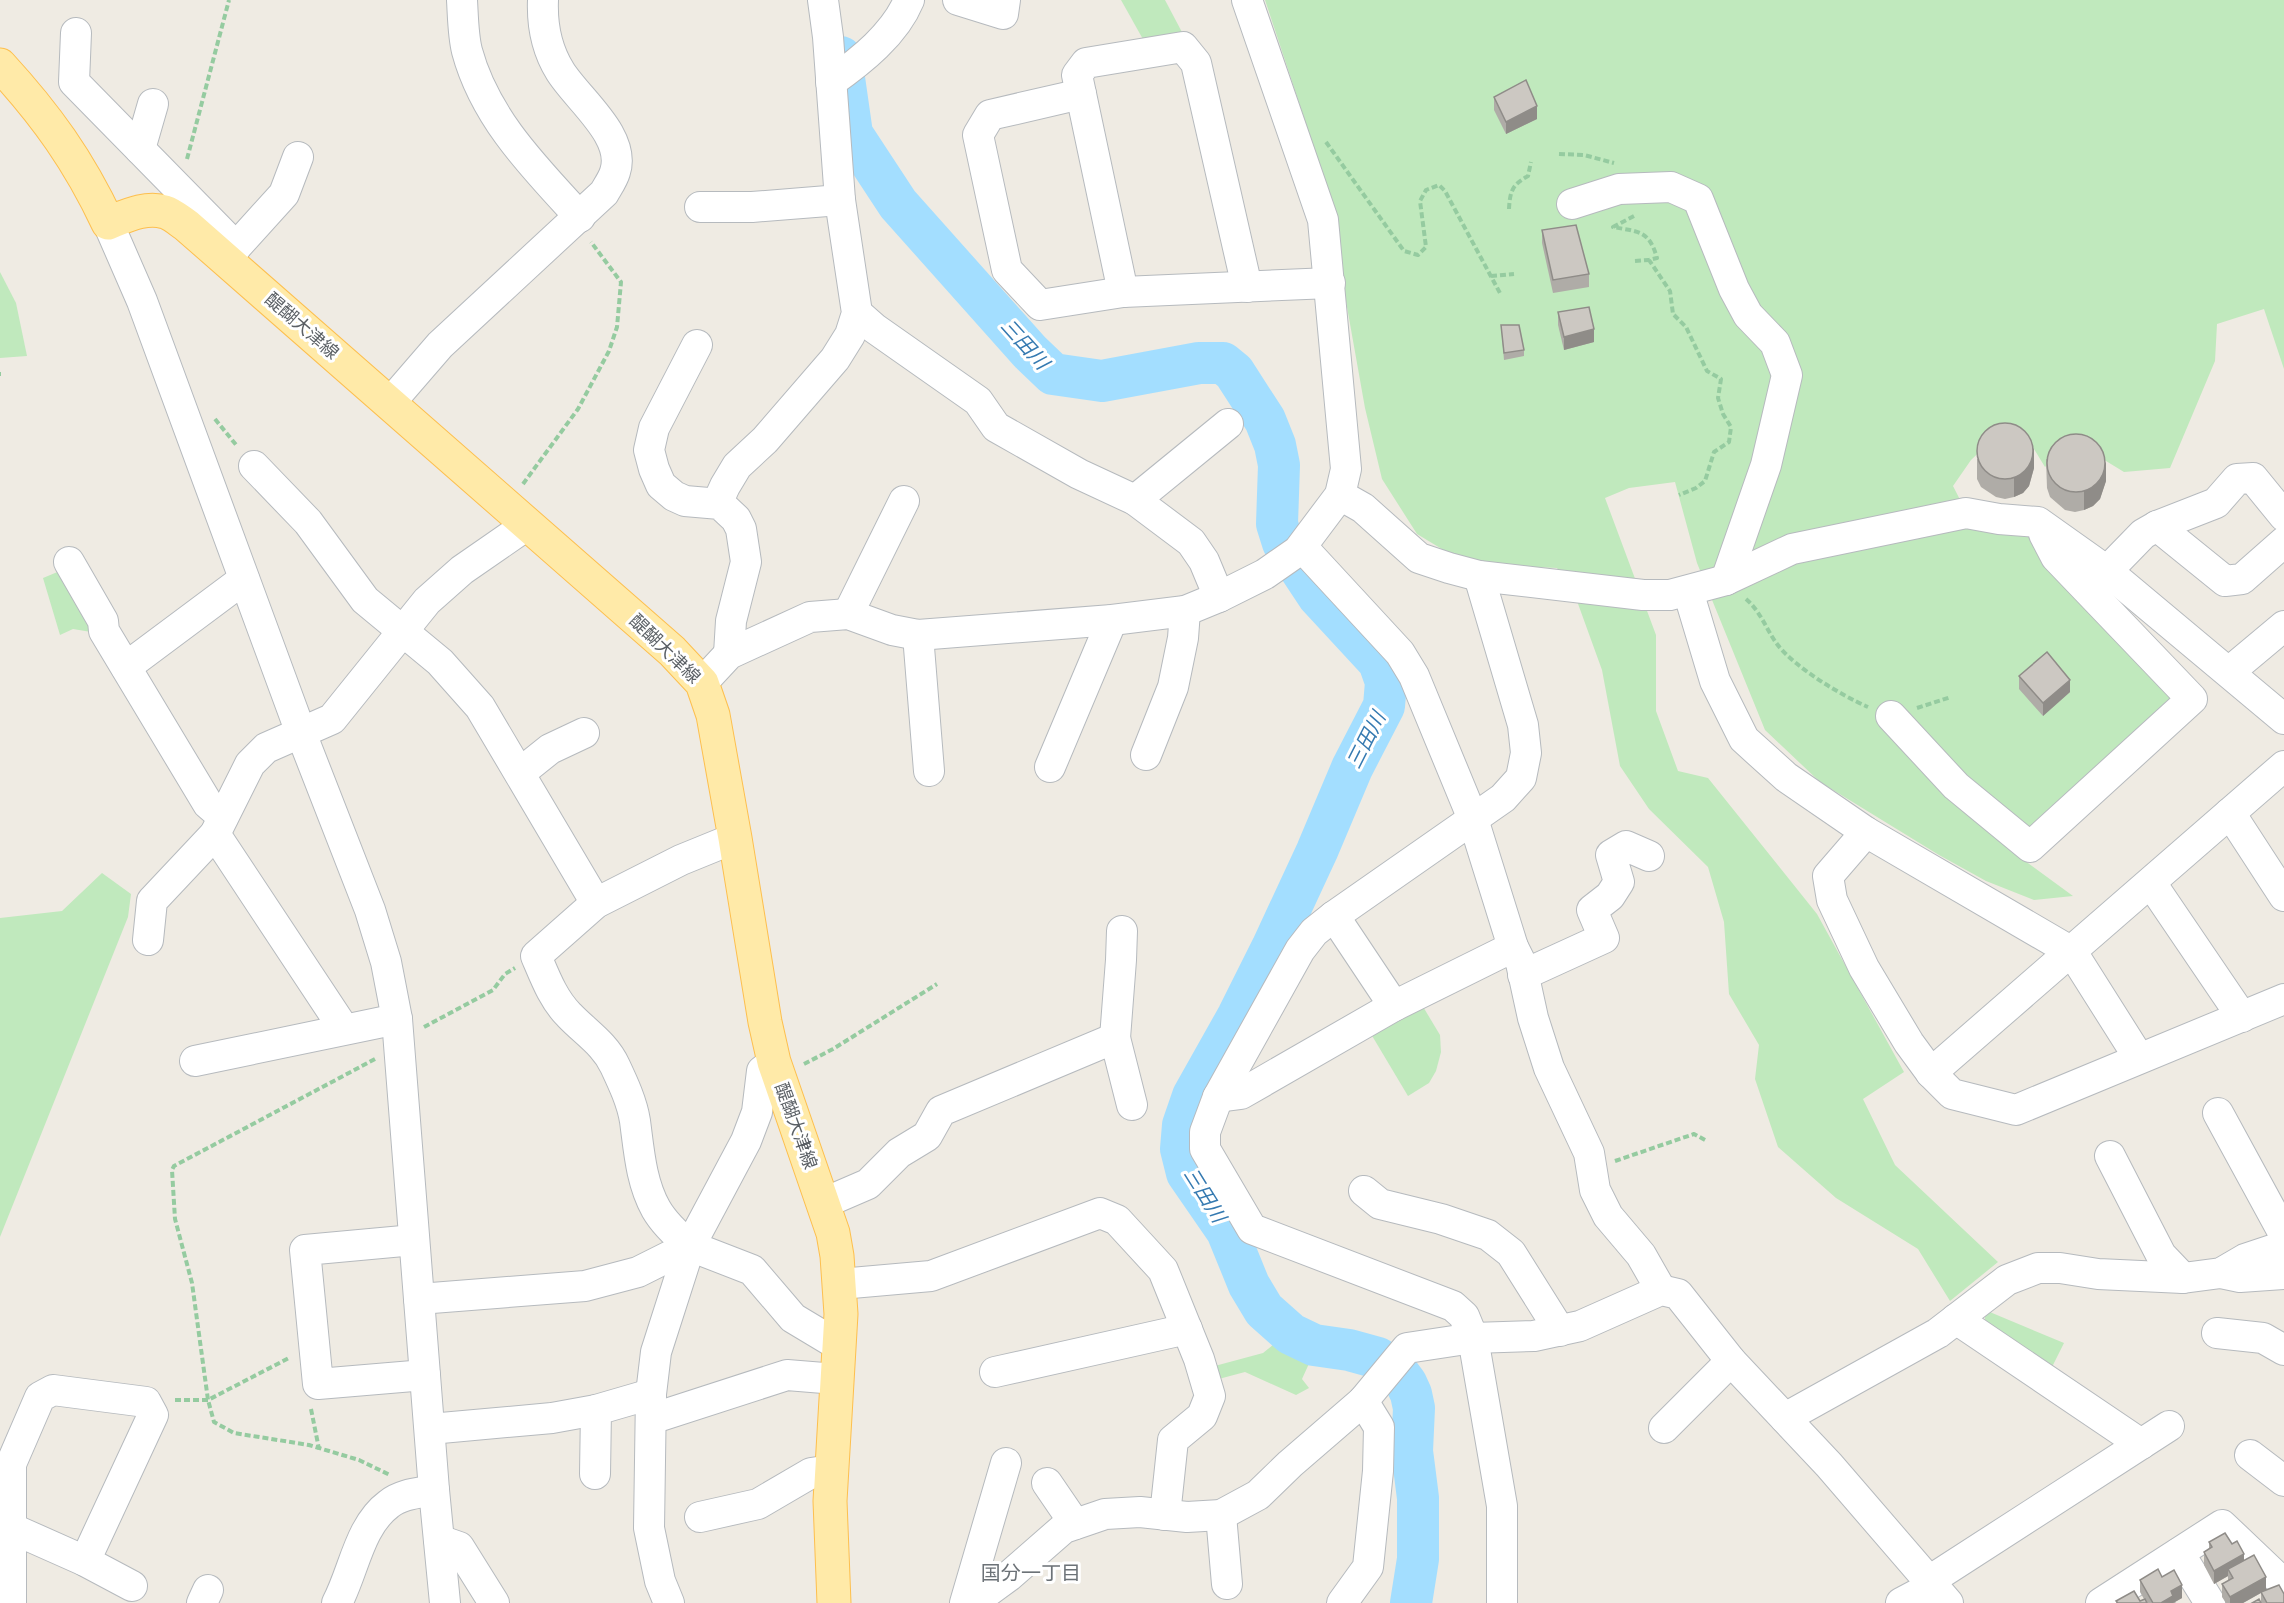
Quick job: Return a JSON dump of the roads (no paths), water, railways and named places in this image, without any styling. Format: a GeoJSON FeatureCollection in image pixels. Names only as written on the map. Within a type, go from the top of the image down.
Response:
{"type":"FeatureCollection","features":[{"type":"Feature","properties":{"kind":"main road"},"geometry":{"type":"LineString","coordinates":[[0,65],[49,122],[91,187],[108,223]]}},
{"type":"Feature","properties":{"kind":"main road","name":"醍醐大津線"},"geometry":{"type":"LineString","coordinates":[[108,223],[135,212],[150,210],[166,212],[231,253],[389,404],[672,651],[702,683],[713,715],[765,1022],[776,1069],[833,1233],[840,1284],[841,1314],[830,1501],[834,1603]]}},
{"type":"Feature","properties":{"kind":"street"},"geometry":{"type":"LineString","coordinates":[[462,0],[467,49],[480,87],[500,124],[577,219]]}},
{"type":"Feature","properties":{"kind":"street"},"geometry":{"type":"LineString","coordinates":[[389,404],[440,345],[604,193],[616,170],[614,143],[604,125],[572,89],[558,69],[542,20],[543,0]]}},
{"type":"Feature","properties":{"kind":"street"},"geometry":{"type":"LineString","coordinates":[[720,504],[720,497],[737,466],[765,440],[835,359],[850,335],[857,313],[840,200],[839,76],[823,0]]}},
{"type":"Feature","properties":{"kind":"street"},"geometry":{"type":"LineString","coordinates":[[839,76],[900,21],[909,0]]}},
{"type":"Feature","properties":{"kind":"street"},"geometry":{"type":"LineString","coordinates":[[958,0],[1003,14],[1005,0]]}},
{"type":"Feature","properties":{"kind":"street"},"geometry":{"type":"LineString","coordinates":[[702,683],[729,654],[810,617],[848,614],[892,630],[918,634],[1112,620],[1185,611],[1219,597],[1294,554],[1340,495],[1346,469],[1323,220],[1247,0]]}},
{"type":"Feature","properties":{"kind":"street"},"geometry":{"type":"LineString","coordinates":[[76,33],[74,82],[179,188],[231,253],[284,194],[298,157]]}},
{"type":"Feature","properties":{"kind":"street"},"geometry":{"type":"LineString","coordinates":[[1123,292],[1077,75],[1086,63],[1183,47],[1196,63],[1247,287]]}},
{"type":"Feature","properties":{"kind":"street"},"geometry":{"type":"LineString","coordinates":[[1081,94],[990,115],[978,135],[1007,270],[1040,305],[1123,292],[1330,283]]}},
{"type":"Feature","properties":{"kind":"street"},"geometry":{"type":"LineString","coordinates":[[140,149],[153,104]]}},
{"type":"Feature","properties":{"kind":"street"},"geometry":{"type":"LineString","coordinates":[[1572,204],[1619,189],[1671,187],[1698,199],[1734,289],[1748,315],[1775,343],[1787,375],[1766,465],[1726,580]]}},
{"type":"Feature","properties":{"kind":"street"},"geometry":{"type":"LineString","coordinates":[[700,207],[752,207],[840,200]]}},
{"type":"Feature","properties":{"kind":"street"},"geometry":{"type":"LineString","coordinates":[[108,223],[141,301],[301,733],[370,910],[386,962],[398,1034],[430,1428],[420,1492],[440,1540],[445,1603]]}},
{"type":"Feature","properties":{"kind":"street"},"geometry":{"type":"LineString","coordinates":[[857,313],[874,328],[978,400],[996,427],[1079,474],[1135,500],[1191,542],[1204,561],[1219,597]]}},
{"type":"Feature","properties":{"kind":"street"},"geometry":{"type":"LineString","coordinates":[[697,345],[654,429],[649,450],[661,485],[674,496],[685,501],[720,504],[736,519],[741,529],[746,562],[731,621],[729,654]]}},
{"type":"Feature","properties":{"kind":"street"},"geometry":{"type":"LineString","coordinates":[[1135,500],[1228,424]]}},
{"type":"Feature","properties":{"kind":"street"},"geometry":{"type":"LineString","coordinates":[[254,466],[308,522],[365,600],[440,662],[480,707],[596,903]]}},
{"type":"Feature","properties":{"kind":"street"},"geometry":{"type":"LineString","coordinates":[[2107,571],[2143,534],[2157,526],[2216,503],[2237,479],[2253,478],[2284,516]]}},
{"type":"Feature","properties":{"kind":"street"},"geometry":{"type":"LineString","coordinates":[[1340,495],[1363,508],[1419,558],[1479,576],[1643,595],[1670,595],[1726,580],[1792,549],[1966,513],[1999,519],[2038,522],[2107,571],[2284,719]]}},
{"type":"Feature","properties":{"kind":"street"},"geometry":{"type":"LineString","coordinates":[[848,614],[904,501]]}},
{"type":"Feature","properties":{"kind":"street"},"geometry":{"type":"LineString","coordinates":[[148,940],[152,901],[219,826],[250,764],[266,748],[332,718],[427,601],[462,570],[516,515]]}},
{"type":"Feature","properties":{"kind":"street"},"geometry":{"type":"LineString","coordinates":[[1891,716],[1956,786],[2030,847],[2192,699],[2056,557],[2038,522]]}},
{"type":"Feature","properties":{"kind":"street"},"geometry":{"type":"LineString","coordinates":[[2157,526],[2225,581],[2242,579],[2284,542]]}},
{"type":"Feature","properties":{"kind":"street"},"geometry":{"type":"LineString","coordinates":[[1294,554],[1400,653],[1414,676],[1473,819],[1549,1068],[1589,1153],[1595,1190],[1608,1216],[1641,1255],[1661,1290]]}},
{"type":"Feature","properties":{"kind":"street"},"geometry":{"type":"LineString","coordinates":[[69,562],[103,621],[104,631],[219,826],[344,1029]]}},
{"type":"Feature","properties":{"kind":"street"},"geometry":{"type":"LineString","coordinates":[[1479,576],[1522,725],[1526,753],[1521,778],[1503,798],[1314,932],[1300,950],[1218,1096],[1205,1132],[1205,1149],[1252,1229],[1453,1306],[1464,1316],[1473,1338],[1502,1506],[1502,1603]]}},
{"type":"Feature","properties":{"kind":"street"},"geometry":{"type":"LineString","coordinates":[[126,667],[244,579]]}},
{"type":"Feature","properties":{"kind":"street"},"geometry":{"type":"LineString","coordinates":[[1688,591],[1715,681],[1744,740],[1786,777],[1866,832],[2072,952],[2139,1058]]}},
{"type":"Feature","properties":{"kind":"street"},"geometry":{"type":"LineString","coordinates":[[1146,755],[1173,687],[1183,638],[1185,611]]}},
{"type":"Feature","properties":{"kind":"street"},"geometry":{"type":"LineString","coordinates":[[1050,767],[1112,620]]}},
{"type":"Feature","properties":{"kind":"street"},"geometry":{"type":"LineString","coordinates":[[2229,672],[2284,626]]}},
{"type":"Feature","properties":{"kind":"street"},"geometry":{"type":"LineString","coordinates":[[918,634],[929,771]]}},
{"type":"Feature","properties":{"kind":"street"},"geometry":{"type":"LineString","coordinates":[[520,773],[550,749],[584,733]]}},
{"type":"Feature","properties":{"kind":"street"},"geometry":{"type":"LineString","coordinates":[[1931,1073],[2284,766]]}},
{"type":"Feature","properties":{"kind":"street"},"geometry":{"type":"LineString","coordinates":[[2230,813],[2284,896]]}},
{"type":"Feature","properties":{"kind":"street"},"geometry":{"type":"LineString","coordinates":[[1866,832],[1828,876],[1832,900],[1864,968],[1909,1043],[1931,1073],[1952,1094],[2016,1110],[2284,999]]}},
{"type":"Feature","properties":{"kind":"street"},"geometry":{"type":"LineString","coordinates":[[735,838],[681,860],[596,903],[536,956],[552,991],[568,1015],[600,1043],[614,1062],[629,1096],[635,1120],[637,1151],[646,1185],[657,1210],[690,1246],[752,1270],[793,1318],[838,1345]]}},
{"type":"Feature","properties":{"kind":"street"},"geometry":{"type":"LineString","coordinates":[[1218,1096],[1241,1094],[1394,1006],[1518,961],[1604,938],[1592,910],[1610,896],[1619,882],[1611,855],[1626,846],[1649,856]]}},
{"type":"Feature","properties":{"kind":"street"},"geometry":{"type":"LineString","coordinates":[[2151,883],[2242,1017]]}},
{"type":"Feature","properties":{"kind":"street"},"geometry":{"type":"LineString","coordinates":[[1334,916],[1394,1006]]}},
{"type":"Feature","properties":{"kind":"street"},"geometry":{"type":"LineString","coordinates":[[1122,932],[1122,960],[1114,1038],[1132,1105]]}},
{"type":"Feature","properties":{"kind":"street"},"geometry":{"type":"LineString","coordinates":[[195,1060],[344,1029],[398,1034]]}},
{"type":"Feature","properties":{"kind":"street"},"geometry":{"type":"LineString","coordinates":[[824,1203],[868,1184],[899,1153],[927,1136],[941,1111],[1114,1038]]}},
{"type":"Feature","properties":{"kind":"street"},"geometry":{"type":"LineString","coordinates":[[669,1603],[660,1581],[649,1528],[651,1407],[656,1352],[690,1246],[746,1141],[757,1112],[762,1071],[776,1069]]}},
{"type":"Feature","properties":{"kind":"street"},"geometry":{"type":"LineString","coordinates":[[2218,1113],[2284,1233]]}},
{"type":"Feature","properties":{"kind":"street"},"geometry":{"type":"LineString","coordinates":[[2110,1156],[2161,1255],[2184,1278]]}},
{"type":"Feature","properties":{"kind":"street"},"geometry":{"type":"LineString","coordinates":[[1364,1191],[1380,1204],[1441,1219],[1488,1235],[1511,1253],[1560,1331]]}},
{"type":"Feature","properties":{"kind":"street"},"geometry":{"type":"LineString","coordinates":[[840,1284],[931,1276],[1100,1213],[1117,1220],[1163,1270],[1199,1359],[1210,1396],[1202,1416],[1173,1440],[1176,1516]]}},
{"type":"Feature","properties":{"kind":"street"},"geometry":{"type":"LineString","coordinates":[[414,1240],[305,1250],[318,1384],[425,1375]]}},
{"type":"Feature","properties":{"kind":"street"},"geometry":{"type":"LineString","coordinates":[[419,1299],[585,1286],[638,1272],[690,1246]]}},
{"type":"Feature","properties":{"kind":"street"},"geometry":{"type":"LineString","coordinates":[[2221,1274],[2245,1259],[2284,1246]]}},
{"type":"Feature","properties":{"kind":"street"},"geometry":{"type":"LineString","coordinates":[[1785,1418],[1938,1333],[2007,1280],[2038,1268],[2060,1268],[2098,1274],[2184,1278],[2221,1274],[2240,1276],[2284,1274]]}},
{"type":"Feature","properties":{"kind":"street"},"geometry":{"type":"LineString","coordinates":[[972,1603],[1009,1576],[1064,1528],[1105,1515],[1140,1512],[1176,1516],[1221,1515],[1258,1495],[1363,1401],[1407,1348],[1473,1338],[1534,1336],[1560,1331],[1580,1326],[1661,1290],[1678,1294],[1731,1361],[1829,1465],[1937,1590]]}},
{"type":"Feature","properties":{"kind":"street"},"geometry":{"type":"LineString","coordinates":[[1956,1319],[2141,1444]]}},
{"type":"Feature","properties":{"kind":"street"},"geometry":{"type":"LineString","coordinates":[[995,1372],[1187,1329]]}},
{"type":"Feature","properties":{"kind":"street"},"geometry":{"type":"LineString","coordinates":[[2217,1333],[2263,1338],[2284,1350]]}},
{"type":"Feature","properties":{"kind":"street"},"geometry":{"type":"LineString","coordinates":[[1664,1428],[1731,1361]]}},
{"type":"Feature","properties":{"kind":"street"},"geometry":{"type":"LineString","coordinates":[[430,1428],[552,1418],[596,1410],[651,1407],[787,1375],[836,1379]]}},
{"type":"Feature","properties":{"kind":"street"},"geometry":{"type":"LineString","coordinates":[[11,1603],[13,1529],[11,1464],[40,1397],[53,1390],[146,1402],[153,1415],[85,1561]]}},
{"type":"Feature","properties":{"kind":"street"},"geometry":{"type":"LineString","coordinates":[[1342,1603],[1368,1567],[1378,1471],[1379,1427],[1363,1401]]}},
{"type":"Feature","properties":{"kind":"street"},"geometry":{"type":"LineString","coordinates":[[595,1474],[596,1410]]}},
{"type":"Feature","properties":{"kind":"street"},"geometry":{"type":"LineString","coordinates":[[1901,1603],[1937,1590],[2169,1426]]}},
{"type":"Feature","properties":{"kind":"street"},"geometry":{"type":"LineString","coordinates":[[2250,1455],[2284,1481]]}},
{"type":"Feature","properties":{"kind":"street"},"geometry":{"type":"LineString","coordinates":[[965,1603],[1006,1463]]}},
{"type":"Feature","properties":{"kind":"street"},"geometry":{"type":"LineString","coordinates":[[700,1517],[758,1504],[811,1473],[831,1470]]}},
{"type":"Feature","properties":{"kind":"street"},"geometry":{"type":"LineString","coordinates":[[1047,1482],[1075,1524]]}},
{"type":"Feature","properties":{"kind":"street"},"geometry":{"type":"LineString","coordinates":[[337,1603],[369,1526],[389,1504],[420,1492]]}},
{"type":"Feature","properties":{"kind":"street"},"geometry":{"type":"LineString","coordinates":[[1221,1515],[1227,1584]]}},
{"type":"Feature","properties":{"kind":"street"},"geometry":{"type":"LineString","coordinates":[[2101,1603],[2222,1525],[2281,1574]]}},
{"type":"Feature","properties":{"kind":"street"},"geometry":{"type":"LineString","coordinates":[[13,1529],[85,1561],[132,1586]]}},
{"type":"Feature","properties":{"kind":"street"},"geometry":{"type":"LineString","coordinates":[[440,1540],[459,1547],[494,1603]]}},
{"type":"Feature","properties":{"kind":"street"},"geometry":{"type":"LineString","coordinates":[[2179,1553],[2210,1603]]}},
{"type":"Feature","properties":{"kind":"waterway","name":"三田川"},"geometry":{"type":"LineString","coordinates":[[841,57],[852,134],[898,204],[1030,352],[1053,374],[1102,381],[1199,363],[1223,363],[1234,372],[1265,420],[1275,445],[1279,465],[1277,524],[1283,543],[1318,596],[1379,662],[1386,682],[1384,706],[1352,768],[1272,948],[1238,1016],[1193,1096],[1183,1125],[1181,1149],[1187,1173],[1227,1231],[1249,1285],[1264,1310],[1291,1334],[1314,1345],[1349,1350],[1378,1358],[1397,1371],[1406,1383],[1414,1408],[1412,1451],[1418,1498],[1418,1559],[1411,1603]]}},
{"type":"Feature","properties":{"kind":"district","name":"国分一丁目"},"geometry":{"type":"Point","coordinates":[1031,1573]}}]}
